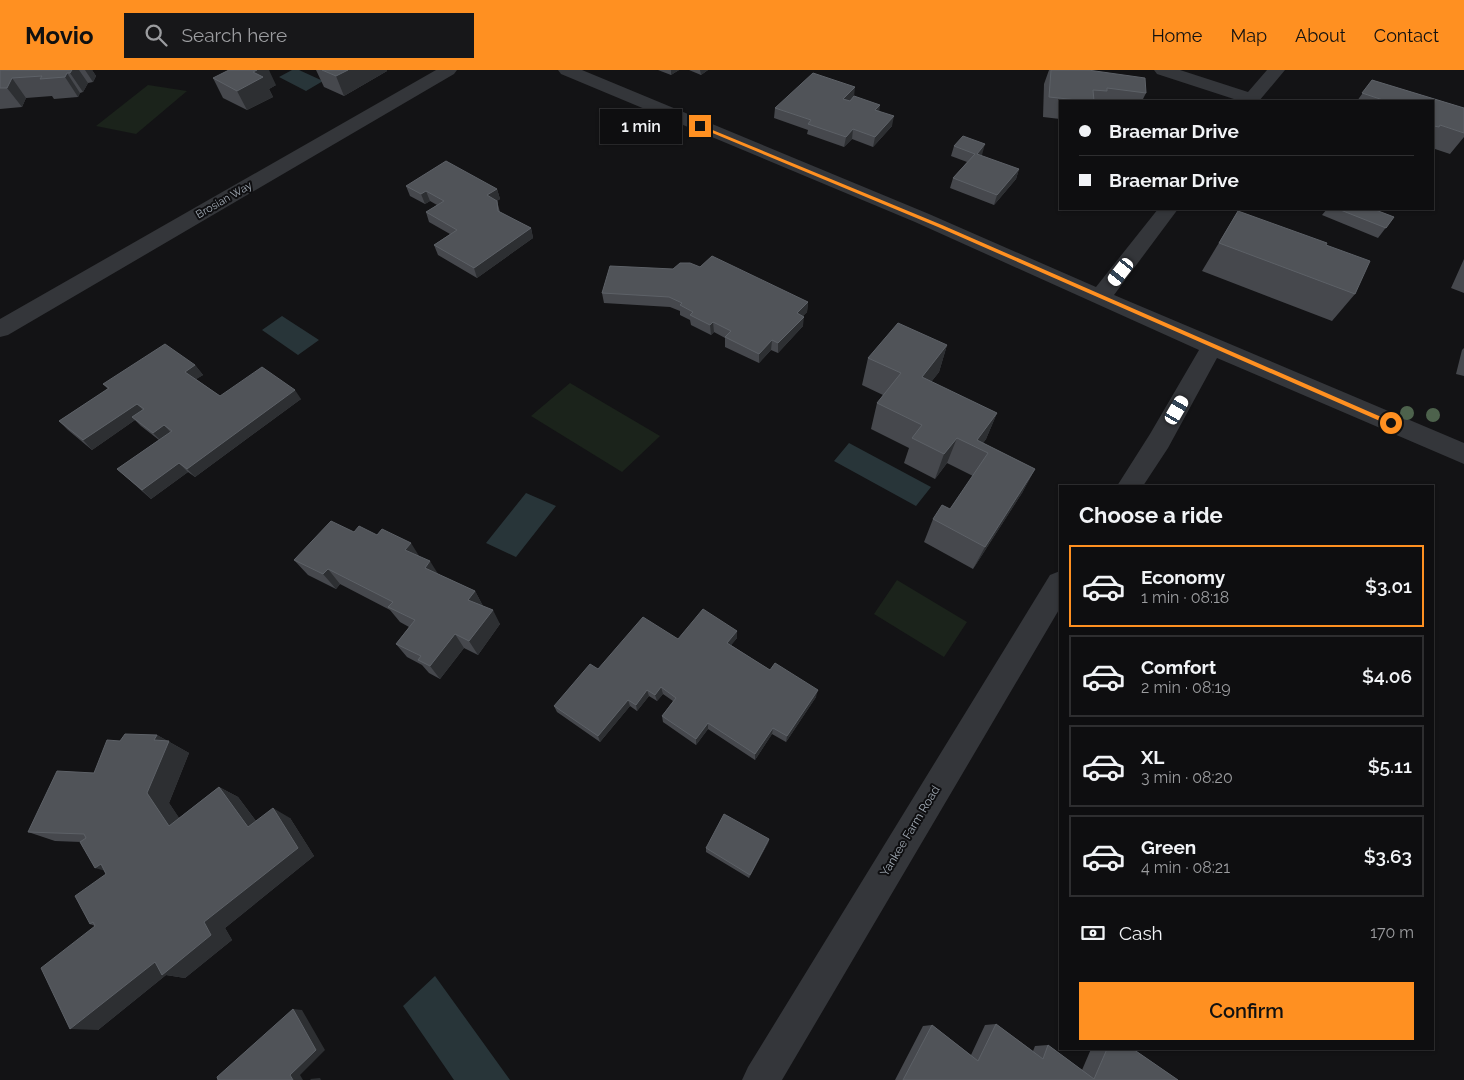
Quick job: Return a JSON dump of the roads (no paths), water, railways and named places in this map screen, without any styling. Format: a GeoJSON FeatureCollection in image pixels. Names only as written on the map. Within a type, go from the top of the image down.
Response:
{"type":"FeatureCollection","features":[{"type":"Feature","properties":{"kind":"street","name":"Brosian Way"},"geometry":{"type":"LineString","coordinates":[[0,329],[448,70]]}},
{"type":"Feature","properties":{"kind":"street"},"geometry":{"type":"LineString","coordinates":[[567,70],[922,218],[1102,296],[1212,347],[1464,454]]}},
{"type":"Feature","properties":{"kind":"street"},"geometry":{"type":"LineString","coordinates":[[1163,70],[1250,100],[1276,70]]}},
{"type":"Feature","properties":{"kind":"street"},"geometry":{"type":"LineString","coordinates":[[1102,296],[1167,210]]}},
{"type":"Feature","properties":{"kind":"street"},"geometry":{"type":"LineString","coordinates":[[1131,485],[1159,441],[1212,347]]}},
{"type":"Feature","properties":{"kind":"street","name":"Yankee Farm Road"},"geometry":{"type":"LineString","coordinates":[[760,1080],[1059,585]]}}]}
